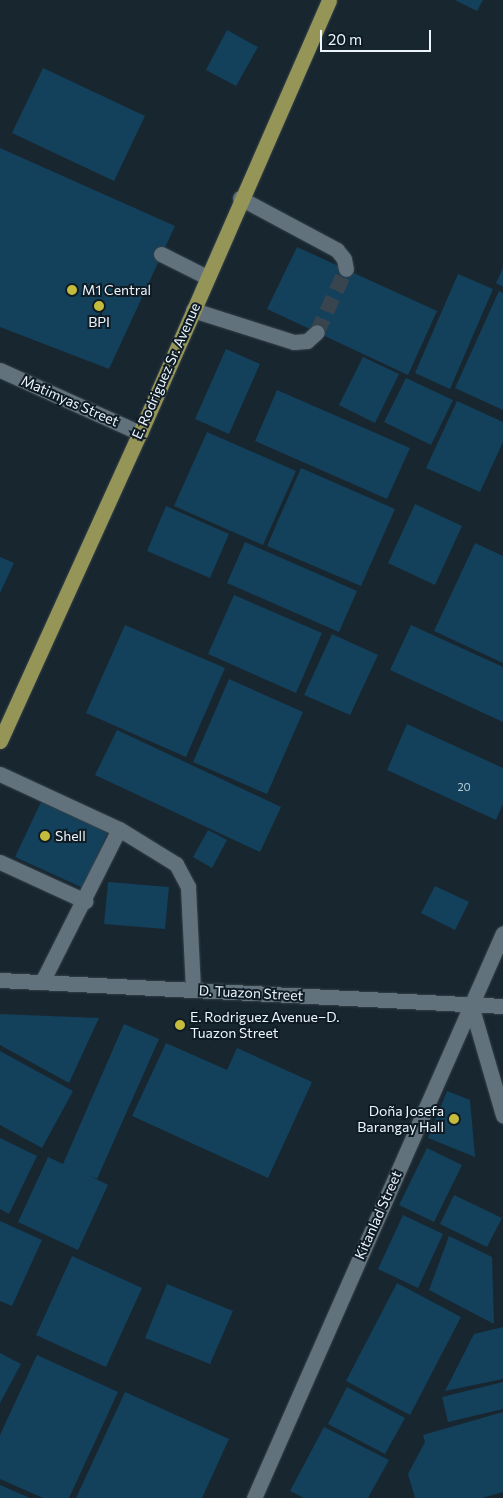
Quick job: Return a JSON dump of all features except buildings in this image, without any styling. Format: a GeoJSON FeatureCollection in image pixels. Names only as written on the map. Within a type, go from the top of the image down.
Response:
{"type":"FeatureCollection","features":[{"type":"Feature","properties":{"kind":"main road","name":"E. Rodriguez Sr. Avenue"},"geometry":{"type":"LineString","coordinates":[[0,741],[140,433],[240,198],[329,0]]}},
{"type":"Feature","properties":{"kind":"street"},"geometry":{"type":"LineString","coordinates":[[240,198],[337,250],[344,259],[346,269]]}},
{"type":"Feature","properties":{"kind":"street"},"geometry":{"type":"LineString","coordinates":[[161,254],[207,278]]}},
{"type":"Feature","properties":{"kind":"street"},"geometry":{"type":"LineString","coordinates":[[193,310],[294,342],[307,341],[317,332]]}},
{"type":"Feature","properties":{"kind":"street","name":"Matimyas Street"},"geometry":{"type":"LineString","coordinates":[[0,370],[140,433]]}},
{"type":"Feature","properties":{"kind":"street"},"geometry":{"type":"LineString","coordinates":[[0,774],[119,828],[176,864],[188,887],[193,990]]}},
{"type":"Feature","properties":{"kind":"street"},"geometry":{"type":"LineString","coordinates":[[42,982],[85,901],[119,828]]}},
{"type":"Feature","properties":{"kind":"street"},"geometry":{"type":"LineString","coordinates":[[0,862],[85,901]]}},
{"type":"Feature","properties":{"kind":"street","name":"Kitanlad Street"},"geometry":{"type":"LineString","coordinates":[[254,1498],[503,933]]}},
{"type":"Feature","properties":{"kind":"street","name":"D. Tuazon Street"},"geometry":{"type":"LineString","coordinates":[[0,980],[503,1006]]}},
{"type":"Feature","properties":{"kind":"street"},"geometry":{"type":"LineString","coordinates":[[471,1004],[503,1114]]}},
{"type":"Feature","properties":{"kind":"tunnel"},"geometry":{"type":"LineString","coordinates":[[317,332],[346,269]]}},
{"type":"Feature","properties":{"kind":"place","name":"M1 Central"},"geometry":{"type":"Point","coordinates":[72,290]}},
{"type":"Feature","properties":{"kind":"place","name":"BPI"},"geometry":{"type":"Point","coordinates":[99,306]}},
{"type":"Feature","properties":{"kind":"place","name":"Shell"},"geometry":{"type":"Point","coordinates":[45,836]}},
{"type":"Feature","properties":{"kind":"place","name":"E. Rodriguez Avenue–D. Tuazon Street"},"geometry":{"type":"Point","coordinates":[180,1025]}},
{"type":"Feature","properties":{"kind":"place","name":"Doña Josefa Barangay Hall"},"geometry":{"type":"Point","coordinates":[454,1119]}}]}
